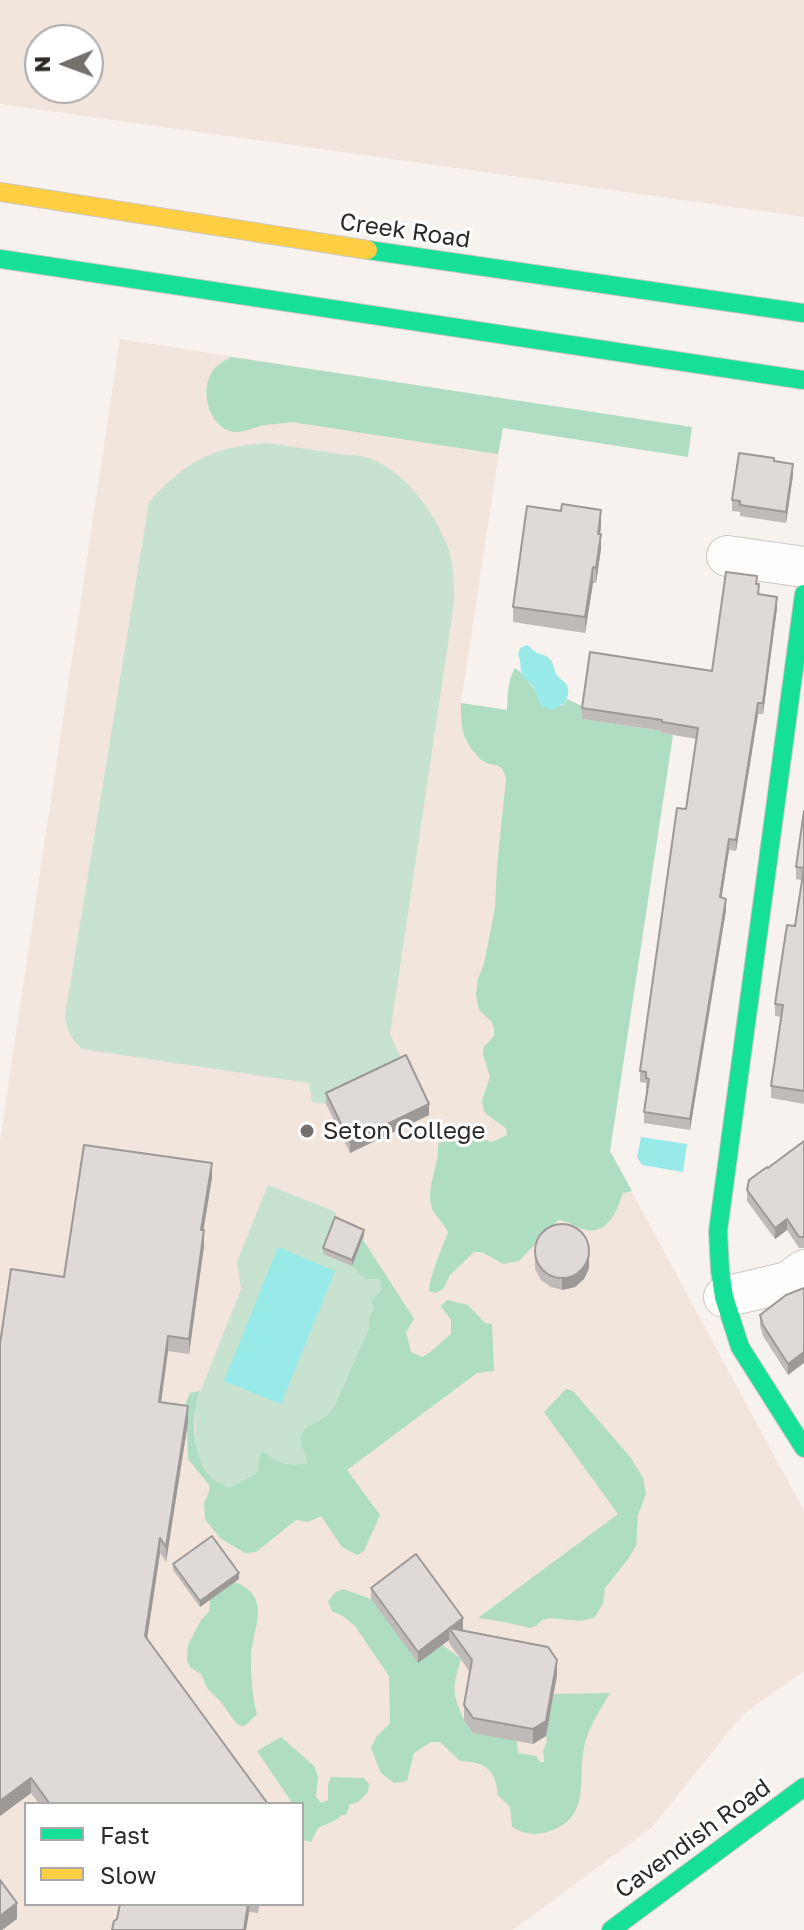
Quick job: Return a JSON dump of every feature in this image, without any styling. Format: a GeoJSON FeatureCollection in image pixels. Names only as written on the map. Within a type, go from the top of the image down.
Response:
{"type":"FeatureCollection","features":[{"type":"Feature","properties":{"kind":"main road","name":"Creek Road"},"geometry":{"type":"LineString","coordinates":[[0,192],[334,245],[804,313]]}},
{"type":"Feature","properties":{"kind":"main road"},"geometry":{"type":"LineString","coordinates":[[0,259],[804,380]]}},
{"type":"Feature","properties":{"kind":"main road"},"geometry":{"type":"LineString","coordinates":[[804,594],[718,1231],[724,1297],[740,1347],[804,1448]]}},
{"type":"Feature","properties":{"kind":"main road","name":"Cavendish Road"},"geometry":{"type":"LineString","coordinates":[[611,1930],[804,1787]]}},
{"type":"Feature","properties":{"kind":"street"},"geometry":{"type":"LineString","coordinates":[[727,556],[804,567]]}},
{"type":"Feature","properties":{"kind":"street"},"geometry":{"type":"LineString","coordinates":[[724,1297],[788,1282],[804,1270]]}},
{"type":"Feature","properties":{"kind":"shaded area"},"geometry":{"type":"Polygon","coordinates":[[[0,0],[804,0],[804,217],[0,104],[0,0]]]}},
{"type":"Feature","properties":{"kind":"shaded area","name":"Seton College"},"geometry":{"type":"Polygon","coordinates":[[[120,339],[507,399],[461,703],[673,735],[610,1151],[804,1511],[804,1671],[742,1715],[652,1827],[513,1930],[0,1930],[0,1140],[120,339]]]}},
{"type":"Feature","properties":{"kind":"green space"},"geometry":{"type":"Polygon","coordinates":[[[231,357],[692,427],[688,457],[503,428],[498,454],[292,422],[236,432],[221,426],[215,419],[206,394],[213,371],[231,357]]]}},
{"type":"Feature","properties":{"kind":"green space"},"geometry":{"type":"Polygon","coordinates":[[[266,443],[365,457],[395,473],[418,495],[436,521],[448,548],[453,576],[454,603],[390,1034],[405,1066],[326,1104],[312,1102],[309,1083],[82,1049],[70,1034],[65,1016],[149,502],[175,476],[200,459],[230,448],[266,443]]]}},
{"type":"Feature","properties":{"kind":"green space"},"geometry":{"type":"Polygon","coordinates":[[[515,668],[535,689],[562,706],[567,699],[584,707],[582,719],[673,735],[610,1151],[632,1191],[623,1193],[605,1226],[583,1229],[558,1220],[519,1261],[503,1264],[482,1252],[474,1252],[450,1275],[443,1289],[436,1293],[429,1291],[430,1284],[448,1232],[434,1212],[430,1199],[441,1135],[454,1130],[492,1142],[507,1135],[506,1128],[486,1114],[483,1108],[482,1100],[490,1077],[483,1054],[484,1047],[494,1036],[494,1028],[479,1010],[476,995],[495,908],[506,779],[500,767],[482,760],[466,741],[461,703],[507,710],[509,683],[515,668]]]}},
{"type":"Feature","properties":{"kind":"green space"},"geometry":{"type":"Polygon","coordinates":[[[268,1185],[336,1212],[337,1224],[364,1235],[363,1240],[414,1319],[309,1500],[229,1489],[212,1479],[196,1453],[195,1405],[241,1289],[237,1262],[268,1185]]]}},
{"type":"Feature","properties":{"kind":"green space"},"geometry":{"type":"Polygon","coordinates":[[[363,1240],[414,1319],[406,1332],[411,1352],[422,1357],[451,1334],[451,1320],[441,1306],[447,1300],[468,1305],[485,1323],[492,1324],[494,1371],[477,1373],[347,1470],[380,1515],[364,1551],[357,1555],[342,1547],[321,1516],[308,1522],[296,1520],[256,1552],[245,1553],[220,1538],[205,1519],[204,1503],[209,1485],[188,1459],[186,1402],[190,1393],[200,1391],[194,1425],[197,1449],[205,1470],[218,1483],[229,1488],[256,1474],[262,1452],[282,1463],[307,1464],[302,1434],[326,1417],[335,1406],[369,1329],[369,1318],[374,1308],[371,1301],[382,1290],[380,1279],[365,1279],[352,1266],[363,1240]]]}},
{"type":"Feature","properties":{"kind":"green space"},"geometry":{"type":"Polygon","coordinates":[[[566,1389],[573,1391],[631,1458],[643,1478],[646,1494],[638,1515],[636,1546],[605,1588],[603,1604],[594,1618],[580,1621],[550,1618],[531,1628],[478,1618],[618,1514],[544,1412],[566,1389]]]}},
{"type":"Feature","properties":{"kind":"green space"},"geometry":{"type":"Polygon","coordinates":[[[234,1582],[254,1596],[258,1614],[251,1658],[257,1714],[245,1726],[238,1725],[207,1688],[201,1674],[191,1668],[187,1661],[188,1645],[201,1620],[209,1612],[210,1600],[234,1582]]]}},
{"type":"Feature","properties":{"kind":"green space"},"geometry":{"type":"Polygon","coordinates":[[[343,1589],[371,1599],[418,1662],[442,1645],[461,1659],[455,1690],[464,1720],[517,1741],[518,1753],[536,1756],[540,1762],[544,1762],[543,1751],[554,1694],[610,1693],[587,1737],[580,1795],[572,1817],[562,1826],[542,1833],[529,1834],[512,1827],[510,1807],[498,1795],[492,1773],[483,1765],[460,1761],[440,1742],[431,1742],[414,1753],[407,1781],[394,1783],[381,1773],[371,1748],[376,1737],[390,1723],[389,1676],[355,1626],[332,1611],[328,1601],[343,1589]]]}},
{"type":"Feature","properties":{"kind":"green space"},"geometry":{"type":"Polygon","coordinates":[[[281,1737],[314,1766],[318,1777],[316,1797],[321,1803],[328,1800],[331,1777],[364,1778],[369,1784],[368,1792],[358,1802],[350,1804],[346,1815],[318,1828],[311,1842],[304,1840],[304,1802],[292,1802],[257,1751],[281,1737]]]}},
{"type":"Feature","properties":{"kind":"water"},"geometry":{"type":"Polygon","coordinates":[[[527,645],[549,658],[556,674],[567,686],[568,694],[559,707],[544,707],[533,686],[522,674],[518,654],[520,648],[527,645]]]}},
{"type":"Feature","properties":{"kind":"water"},"geometry":{"type":"Polygon","coordinates":[[[641,1137],[687,1144],[683,1172],[642,1165],[637,1157],[641,1137]]]}},
{"type":"Feature","properties":{"kind":"water"},"geometry":{"type":"Polygon","coordinates":[[[278,1247],[335,1271],[281,1404],[224,1381],[278,1247]]]}},
{"type":"Feature","properties":{"kind":"building"},"geometry":{"type":"Polygon","coordinates":[[[739,453],[793,464],[786,512],[740,505],[740,501],[732,500],[739,453]]]}},
{"type":"Feature","properties":{"kind":"building"},"geometry":{"type":"Polygon","coordinates":[[[562,504],[601,510],[596,568],[593,567],[585,617],[513,607],[527,506],[561,511],[562,504]]]}},
{"type":"Feature","properties":{"kind":"building"},"geometry":{"type":"Polygon","coordinates":[[[726,572],[757,576],[758,594],[777,597],[763,703],[758,703],[736,840],[729,839],[720,897],[726,899],[690,1119],[644,1112],[649,1079],[646,1072],[640,1071],[677,808],[686,809],[698,728],[582,708],[590,652],[712,671],[726,572]]]}},
{"type":"Feature","properties":{"kind":"building"},"geometry":{"type":"Polygon","coordinates":[[[804,811],[804,868],[796,867],[804,811]]]}},
{"type":"Feature","properties":{"kind":"building"},"geometry":{"type":"Polygon","coordinates":[[[804,868],[804,1091],[771,1086],[783,1005],[775,1004],[787,925],[795,926],[804,868]]]}},
{"type":"Feature","properties":{"kind":"building"},"geometry":{"type":"Polygon","coordinates":[[[406,1055],[429,1104],[350,1142],[326,1093],[406,1055]]]}},
{"type":"Feature","properties":{"kind":"building"},"geometry":{"type":"Polygon","coordinates":[[[804,1141],[804,1237],[799,1237],[787,1219],[775,1228],[747,1190],[749,1180],[804,1141]]]}},
{"type":"Feature","properties":{"kind":"building"},"geometry":{"type":"Polygon","coordinates":[[[84,1145],[212,1163],[189,1339],[168,1336],[159,1402],[188,1406],[166,1547],[160,1538],[145,1636],[267,1802],[49,1802],[31,1778],[0,1801],[0,1344],[11,1269],[64,1277],[84,1145]]]}},
{"type":"Feature","properties":{"kind":"building"},"geometry":{"type":"Polygon","coordinates":[[[335,1217],[364,1230],[352,1260],[323,1248],[335,1217]]]}},
{"type":"Feature","properties":{"kind":"building"},"geometry":{"type":"Polygon","coordinates":[[[562,1224],[581,1232],[589,1251],[581,1270],[562,1278],[543,1270],[535,1251],[543,1232],[562,1224]]]}},
{"type":"Feature","properties":{"kind":"building"},"geometry":{"type":"Polygon","coordinates":[[[804,1288],[804,1352],[788,1364],[760,1315],[786,1295],[804,1288]]]}},
{"type":"Feature","properties":{"kind":"building"},"geometry":{"type":"Polygon","coordinates":[[[212,1536],[239,1573],[200,1601],[173,1564],[212,1536]]]}},
{"type":"Feature","properties":{"kind":"building"},"geometry":{"type":"Polygon","coordinates":[[[416,1554],[463,1618],[418,1652],[371,1588],[416,1554]]]}},
{"type":"Feature","properties":{"kind":"building"},"geometry":{"type":"Polygon","coordinates":[[[449,1628],[548,1647],[557,1660],[546,1721],[533,1729],[473,1718],[464,1705],[472,1660],[449,1628]]]}},
{"type":"Feature","properties":{"kind":"building"},"geometry":{"type":"Polygon","coordinates":[[[0,1880],[17,1903],[0,1916],[0,1880]]]}},
{"type":"Feature","properties":{"kind":"building"},"geometry":{"type":"Polygon","coordinates":[[[120,1906],[248,1906],[244,1930],[112,1930],[120,1906]]]}},
{"type":"Feature","properties":{"kind":"traffic: fast"},"geometry":{"type":"LineString","coordinates":[[368,250],[804,313]]}},
{"type":"Feature","properties":{"kind":"traffic: fast"},"geometry":{"type":"LineString","coordinates":[[0,259],[804,380]]}},
{"type":"Feature","properties":{"kind":"traffic: fast"},"geometry":{"type":"LineString","coordinates":[[804,594],[718,1231],[724,1297],[740,1347],[804,1448]]}},
{"type":"Feature","properties":{"kind":"traffic: fast"},"geometry":{"type":"LineString","coordinates":[[611,1930],[804,1787]]}},
{"type":"Feature","properties":{"kind":"traffic: slow"},"geometry":{"type":"LineString","coordinates":[[0,192],[368,250]]}},
{"type":"Feature","properties":{"kind":"place","name":"Seton College"},"geometry":{"type":"Point","coordinates":[307,1131]}}]}
